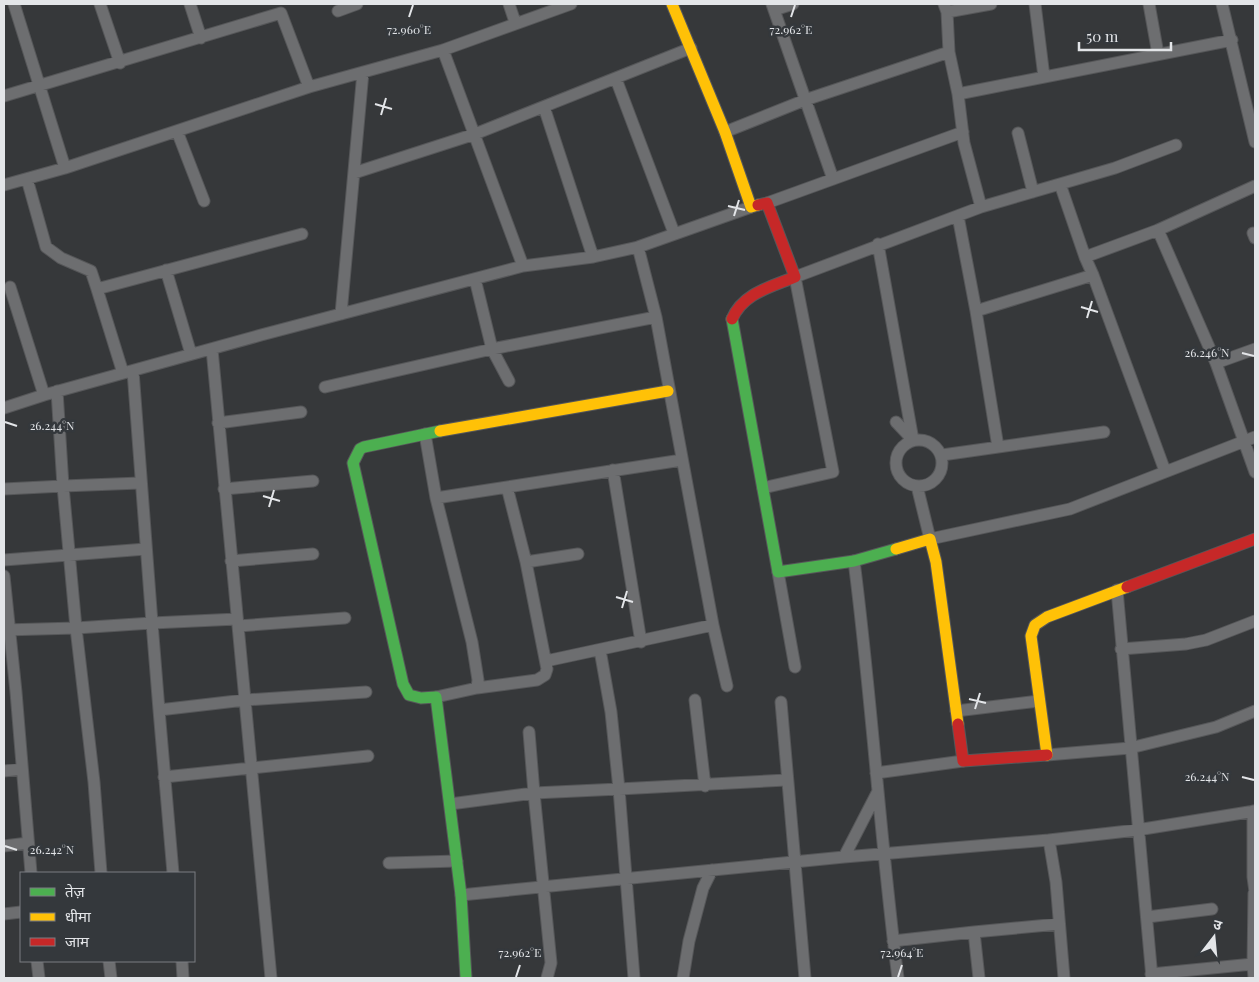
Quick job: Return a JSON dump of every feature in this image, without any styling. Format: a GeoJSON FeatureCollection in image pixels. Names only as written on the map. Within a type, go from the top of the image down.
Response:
{"type":"FeatureCollection","features":[{"type":"Feature","properties":{"kind":"street"},"geometry":{"type":"LineString","coordinates":[[14,4],[65,168]]}},
{"type":"Feature","properties":{"kind":"street"},"geometry":{"type":"LineString","coordinates":[[100,4],[120,63]]}},
{"type":"Feature","properties":{"kind":"street"},"geometry":{"type":"LineString","coordinates":[[190,4],[201,38]]}},
{"type":"Feature","properties":{"kind":"street"},"geometry":{"type":"LineString","coordinates":[[338,11],[357,4]]}},
{"type":"Feature","properties":{"kind":"street"},"geometry":{"type":"LineString","coordinates":[[509,4],[515,22]]}},
{"type":"Feature","properties":{"kind":"street"},"geometry":{"type":"LineString","coordinates":[[4,185],[65,168],[310,87],[443,50],[515,22],[571,4]]}},
{"type":"Feature","properties":{"kind":"street"},"geometry":{"type":"LineString","coordinates":[[672,4],[725,132],[751,207]]}},
{"type":"Feature","properties":{"kind":"street"},"geometry":{"type":"LineString","coordinates":[[793,4],[773,7],[833,179]]}},
{"type":"Feature","properties":{"kind":"street"},"geometry":{"type":"LineString","coordinates":[[980,207],[963,132],[958,94],[949,52],[945,8],[991,4]]}},
{"type":"Feature","properties":{"kind":"street"},"geometry":{"type":"LineString","coordinates":[[1035,4],[1044,77]]}},
{"type":"Feature","properties":{"kind":"street"},"geometry":{"type":"LineString","coordinates":[[1149,4],[1158,54]]}},
{"type":"Feature","properties":{"kind":"street"},"geometry":{"type":"LineString","coordinates":[[1222,4],[1252,108],[1255,142]]}},
{"type":"Feature","properties":{"kind":"street"},"geometry":{"type":"LineString","coordinates":[[4,96],[201,38],[280,9],[310,87]]}},
{"type":"Feature","properties":{"kind":"street"},"geometry":{"type":"LineString","coordinates":[[958,94],[1232,40]]}},
{"type":"Feature","properties":{"kind":"street"},"geometry":{"type":"LineString","coordinates":[[354,173],[474,134],[691,48]]}},
{"type":"Feature","properties":{"kind":"street"},"geometry":{"type":"LineString","coordinates":[[443,50],[523,266]]}},
{"type":"Feature","properties":{"kind":"street"},"geometry":{"type":"LineString","coordinates":[[725,132],[805,100],[949,52]]}},
{"type":"Feature","properties":{"kind":"street"},"geometry":{"type":"LineString","coordinates":[[342,314],[364,72]]}},
{"type":"Feature","properties":{"kind":"street"},"geometry":{"type":"LineString","coordinates":[[616,79],[674,233]]}},
{"type":"Feature","properties":{"kind":"street"},"geometry":{"type":"LineString","coordinates":[[544,107],[593,257]]}},
{"type":"Feature","properties":{"kind":"street"},"geometry":{"type":"LineString","coordinates":[[177,131],[204,201]]}},
{"type":"Feature","properties":{"kind":"street"},"geometry":{"type":"LineString","coordinates":[[4,408],[57,391],[475,278],[523,266],[593,257],[638,247],[674,233],[767,203],[963,132]]}},
{"type":"Feature","properties":{"kind":"street"},"geometry":{"type":"LineString","coordinates":[[1018,133],[1033,192]]}},
{"type":"Feature","properties":{"kind":"street"},"geometry":{"type":"LineString","coordinates":[[795,667],[732,320],[734,310],[744,299],[878,244],[980,207],[1115,168],[1176,145]]}},
{"type":"Feature","properties":{"kind":"street"},"geometry":{"type":"LineString","coordinates":[[27,178],[46,247],[91,271],[128,372],[146,549],[173,872]]}},
{"type":"Feature","properties":{"kind":"street"},"geometry":{"type":"LineString","coordinates":[[1060,184],[1085,257],[1165,472]]}},
{"type":"Feature","properties":{"kind":"street"},"geometry":{"type":"LineString","coordinates":[[1085,257],[1158,230],[1255,186]]}},
{"type":"Feature","properties":{"kind":"street"},"geometry":{"type":"LineString","coordinates":[[763,488],[833,472],[795,277],[767,203]]}},
{"type":"Feature","properties":{"kind":"street"},"geometry":{"type":"LineString","coordinates":[[958,216],[976,311],[998,447]]}},
{"type":"Feature","properties":{"kind":"street"},"geometry":{"type":"LineString","coordinates":[[1158,230],[1250,439],[1255,472]]}},
{"type":"Feature","properties":{"kind":"street"},"geometry":{"type":"LineString","coordinates":[[97,289],[302,234]]}},
{"type":"Feature","properties":{"kind":"street"},"geometry":{"type":"LineString","coordinates":[[878,244],[913,440]]}},
{"type":"Feature","properties":{"kind":"street"},"geometry":{"type":"LineString","coordinates":[[638,247],[656,317],[668,391],[713,625],[727,686]]}},
{"type":"Feature","properties":{"kind":"street"},"geometry":{"type":"LineString","coordinates":[[166,270],[192,354]]}},
{"type":"Feature","properties":{"kind":"street"},"geometry":{"type":"LineString","coordinates":[[976,311],[1093,275]]}},
{"type":"Feature","properties":{"kind":"street"},"geometry":{"type":"LineString","coordinates":[[475,278],[492,349],[509,381]]}},
{"type":"Feature","properties":{"kind":"street"},"geometry":{"type":"LineString","coordinates":[[10,288],[44,395]]}},
{"type":"Feature","properties":{"kind":"street"},"geometry":{"type":"LineString","coordinates":[[325,387],[492,349],[656,317]]}},
{"type":"Feature","properties":{"kind":"street"},"geometry":{"type":"LineString","coordinates":[[212,349],[271,978]]}},
{"type":"Feature","properties":{"kind":"street"},"geometry":{"type":"LineString","coordinates":[[1216,363],[1255,349]]}},
{"type":"Feature","properties":{"kind":"street"},"geometry":{"type":"LineString","coordinates":[[57,391],[69,553],[94,782],[101,872]]}},
{"type":"Feature","properties":{"kind":"street"},"geometry":{"type":"LineString","coordinates":[[507,487],[526,562],[548,669],[545,675],[537,680],[477,688],[436,697],[421,698],[409,695],[403,684],[354,462],[360,450],[364,447],[425,434],[668,391]]}},
{"type":"Feature","properties":{"kind":"street"},"geometry":{"type":"LineString","coordinates":[[218,423],[301,412]]}},
{"type":"Feature","properties":{"kind":"street"},"geometry":{"type":"LineString","coordinates":[[896,422],[913,440]]}},
{"type":"Feature","properties":{"kind":"street"},"geometry":{"type":"LineString","coordinates":[[942,455],[1104,432]]}},
{"type":"Feature","properties":{"kind":"street"},"geometry":{"type":"LineString","coordinates":[[425,434],[436,498],[472,642],[478,680],[477,688]]}},
{"type":"Feature","properties":{"kind":"street"},"geometry":{"type":"LineString","coordinates":[[778,572],[854,562],[930,539],[1070,509],[1250,439]]}},
{"type":"Feature","properties":{"kind":"street"},"geometry":{"type":"LineString","coordinates":[[913,440],[927,441],[933,444],[942,455],[942,468],[936,480],[924,486],[917,486],[906,482],[896,467],[901,448],[913,440]]}},
{"type":"Feature","properties":{"kind":"street"},"geometry":{"type":"LineString","coordinates":[[436,498],[682,460]]}},
{"type":"Feature","properties":{"kind":"street"},"geometry":{"type":"LineString","coordinates":[[613,470],[641,642]]}},
{"type":"Feature","properties":{"kind":"street"},"geometry":{"type":"LineString","coordinates":[[224,489],[313,481]]}},
{"type":"Feature","properties":{"kind":"street"},"geometry":{"type":"LineString","coordinates":[[4,489],[140,483]]}},
{"type":"Feature","properties":{"kind":"street"},"geometry":{"type":"LineString","coordinates":[[917,486],[936,562],[963,761]]}},
{"type":"Feature","properties":{"kind":"street"},"geometry":{"type":"LineString","coordinates":[[1047,755],[1031,636],[1035,625],[1047,617],[1255,539]]}},
{"type":"Feature","properties":{"kind":"street"},"geometry":{"type":"LineString","coordinates":[[4,560],[69,553],[146,549]]}},
{"type":"Feature","properties":{"kind":"street"},"geometry":{"type":"LineString","coordinates":[[231,561],[313,554]]}},
{"type":"Feature","properties":{"kind":"street"},"geometry":{"type":"LineString","coordinates":[[526,562],[578,554]]}},
{"type":"Feature","properties":{"kind":"street"},"geometry":{"type":"LineString","coordinates":[[854,562],[866,660],[877,793],[898,978]]}},
{"type":"Feature","properties":{"kind":"street"},"geometry":{"type":"LineString","coordinates":[[4,576],[7,630],[31,872]]}},
{"type":"Feature","properties":{"kind":"street"},"geometry":{"type":"LineString","coordinates":[[1117,590],[1151,976],[1254,964]]}},
{"type":"Feature","properties":{"kind":"street"},"geometry":{"type":"LineString","coordinates":[[7,630],[345,618]]}},
{"type":"Feature","properties":{"kind":"street"},"geometry":{"type":"LineString","coordinates":[[1121,649],[1186,644],[1206,640],[1255,621]]}},
{"type":"Feature","properties":{"kind":"street"},"geometry":{"type":"LineString","coordinates":[[546,661],[713,625]]}},
{"type":"Feature","properties":{"kind":"street"},"geometry":{"type":"LineString","coordinates":[[600,650],[611,712],[619,789],[634,978]]}},
{"type":"Feature","properties":{"kind":"street"},"geometry":{"type":"LineString","coordinates":[[159,710],[245,700],[366,692]]}},
{"type":"Feature","properties":{"kind":"street"},"geometry":{"type":"LineString","coordinates":[[436,697],[461,895],[466,978]]}},
{"type":"Feature","properties":{"kind":"street"},"geometry":{"type":"LineString","coordinates":[[695,700],[705,786]]}},
{"type":"Feature","properties":{"kind":"street"},"geometry":{"type":"LineString","coordinates":[[956,711],[1040,701]]}},
{"type":"Feature","properties":{"kind":"street"},"geometry":{"type":"LineString","coordinates":[[781,702],[786,780],[806,978]]}},
{"type":"Feature","properties":{"kind":"street"},"geometry":{"type":"LineString","coordinates":[[876,773],[963,761],[1130,748],[1216,727],[1255,711]]}},
{"type":"Feature","properties":{"kind":"street"},"geometry":{"type":"LineString","coordinates":[[529,732],[551,963],[547,978]]}},
{"type":"Feature","properties":{"kind":"street"},"geometry":{"type":"LineString","coordinates":[[164,777],[368,756]]}},
{"type":"Feature","properties":{"kind":"street"},"geometry":{"type":"LineString","coordinates":[[4,771],[22,769]]}},
{"type":"Feature","properties":{"kind":"street"},"geometry":{"type":"LineString","coordinates":[[450,804],[534,793],[705,786],[786,780]]}},
{"type":"Feature","properties":{"kind":"street"},"geometry":{"type":"LineString","coordinates":[[844,857],[877,793]]}},
{"type":"Feature","properties":{"kind":"street"},"geometry":{"type":"LineString","coordinates":[[461,895],[844,857],[1049,840],[1137,830],[1254,811],[1254,978]]}},
{"type":"Feature","properties":{"kind":"street"},"geometry":{"type":"LineString","coordinates":[[1049,840],[1064,978]]}},
{"type":"Feature","properties":{"kind":"street"},"geometry":{"type":"LineString","coordinates":[[4,846],[28,842]]}},
{"type":"Feature","properties":{"kind":"street"},"geometry":{"type":"LineString","coordinates":[[389,863],[457,861]]}},
{"type":"Feature","properties":{"kind":"street"},"geometry":{"type":"LineString","coordinates":[[683,978],[689,941],[702,888],[712,870]]}},
{"type":"Feature","properties":{"kind":"street"},"geometry":{"type":"LineString","coordinates":[[1147,918],[1212,909]]}},
{"type":"Feature","properties":{"kind":"street"},"geometry":{"type":"LineString","coordinates":[[4,914],[20,912]]}},
{"type":"Feature","properties":{"kind":"street"},"geometry":{"type":"LineString","coordinates":[[893,941],[1059,924]]}},
{"type":"Feature","properties":{"kind":"street"},"geometry":{"type":"LineString","coordinates":[[974,932],[979,978]]}},
{"type":"Feature","properties":{"kind":"street"},"geometry":{"type":"LineString","coordinates":[[38,962],[39,978]]}},
{"type":"Feature","properties":{"kind":"street"},"geometry":{"type":"LineString","coordinates":[[109,962],[111,978]]}},
{"type":"Feature","properties":{"kind":"street"},"geometry":{"type":"LineString","coordinates":[[182,962],[183,978]]}},
{"type":"Feature","properties":{"kind":"traffic: fast"},"geometry":{"type":"LineString","coordinates":[[732,319],[778,572],[854,561],[896,549]]}},
{"type":"Feature","properties":{"kind":"traffic: fast"},"geometry":{"type":"LineString","coordinates":[[440,431],[364,447],[360,449],[353,463],[403,684],[409,695],[421,698],[436,697],[461,895],[466,978]]}},
{"type":"Feature","properties":{"kind":"traffic: slow"},"geometry":{"type":"LineString","coordinates":[[672,4],[725,132],[751,207],[758,205]]}},
{"type":"Feature","properties":{"kind":"traffic: slow"},"geometry":{"type":"LineString","coordinates":[[440,431],[668,391]]}},
{"type":"Feature","properties":{"kind":"traffic: slow"},"geometry":{"type":"LineString","coordinates":[[896,549],[930,539],[936,562],[958,724]]}},
{"type":"Feature","properties":{"kind":"traffic: slow"},"geometry":{"type":"LineString","coordinates":[[1047,755],[1031,636],[1035,625],[1047,617],[1127,587]]}},
{"type":"Feature","properties":{"kind":"traffic: jam"},"geometry":{"type":"LineString","coordinates":[[732,319],[737,310],[750,297],[795,277],[767,203],[758,205]]}},
{"type":"Feature","properties":{"kind":"traffic: jam"},"geometry":{"type":"LineString","coordinates":[[1127,587],[1255,539]]}},
{"type":"Feature","properties":{"kind":"traffic: jam"},"geometry":{"type":"LineString","coordinates":[[958,724],[963,761],[1047,755]]}}]}
